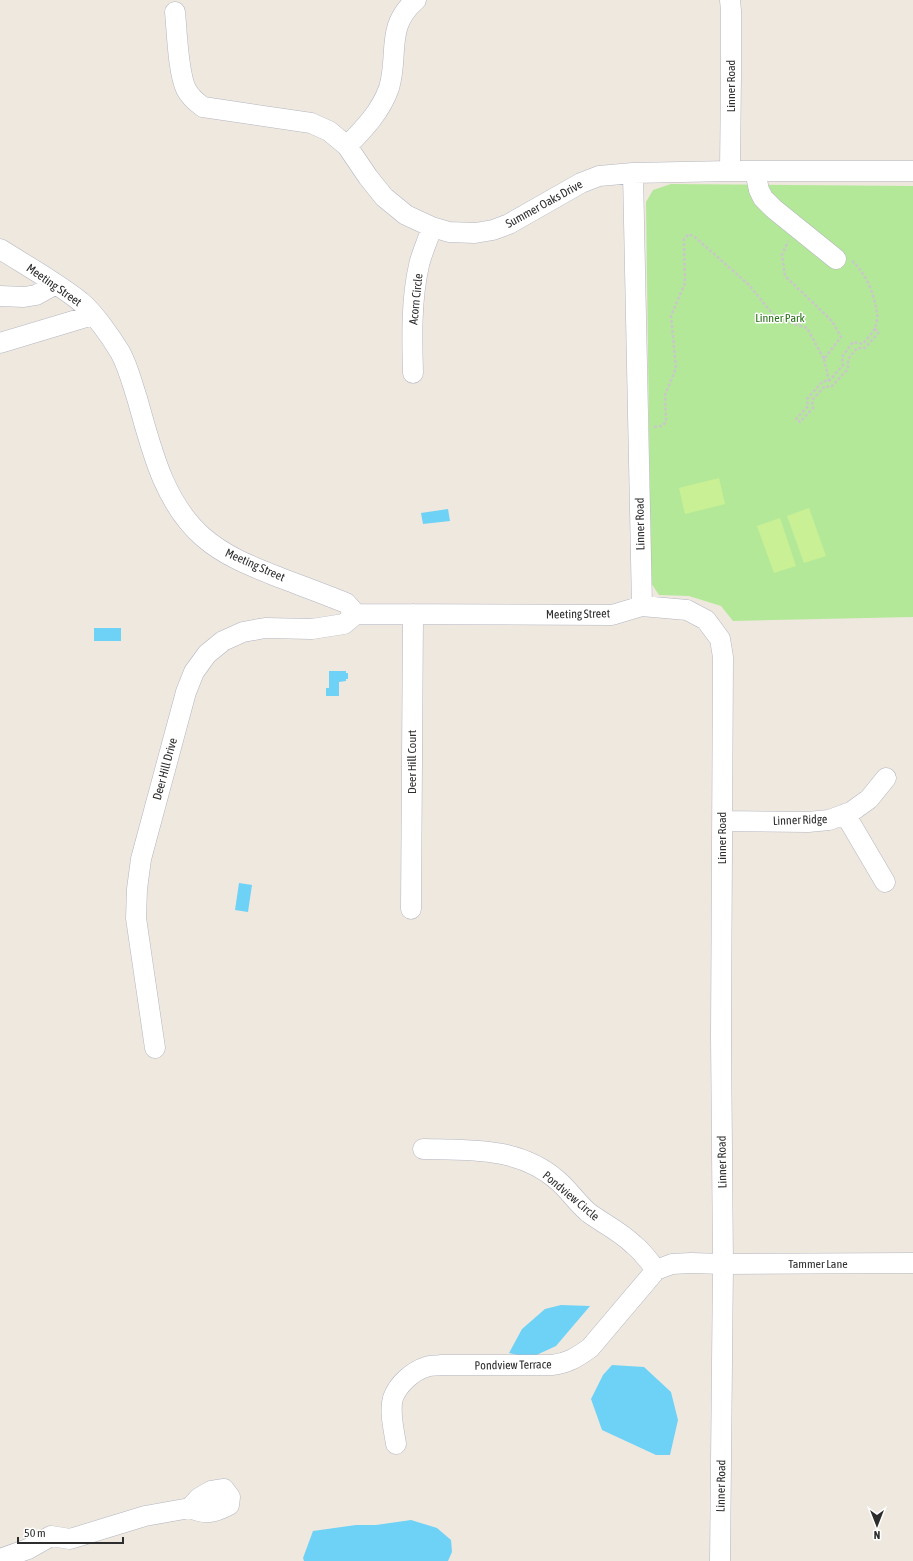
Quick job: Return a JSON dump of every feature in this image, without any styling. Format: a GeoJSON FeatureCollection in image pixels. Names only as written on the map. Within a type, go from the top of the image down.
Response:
{"type":"FeatureCollection","features":[{"type":"Feature","properties":{"kind":"street"},"geometry":{"type":"LineString","coordinates":[[348,146],[366,127],[379,109],[389,89],[393,68],[394,39],[399,21],[408,7],[416,0]]}},
{"type":"Feature","properties":{"kind":"street","name":"Linner Road"},"geometry":{"type":"LineString","coordinates":[[730,0],[732,75],[730,171]]}},
{"type":"Feature","properties":{"kind":"street","name":"Summer Oaks Drive"},"geometry":{"type":"LineString","coordinates":[[175,12],[182,73],[186,89],[193,100],[203,107],[311,123],[329,131],[348,146],[368,177],[384,197],[406,215],[432,227],[449,232],[475,233],[493,230],[509,224],[581,183],[599,176],[633,173],[730,171],[913,171]]}},
{"type":"Feature","properties":{"kind":"street"},"geometry":{"type":"LineString","coordinates":[[755,171],[759,190],[763,198],[774,209],[843,260]]}},
{"type":"Feature","properties":{"kind":"street","name":"Linner Road"},"geometry":{"type":"LineString","coordinates":[[633,173],[642,606],[667,607],[687,610],[706,620],[720,639],[723,657],[721,1037],[724,1264],[720,1561]]}},
{"type":"Feature","properties":{"kind":"street","name":"Acorn Circle"},"geometry":{"type":"LineString","coordinates":[[413,373],[412,335],[419,265],[432,227]]}},
{"type":"Feature","properties":{"kind":"street","name":"Meeting Street"},"geometry":{"type":"LineString","coordinates":[[0,249],[56,284],[82,303],[93,315],[120,353],[132,382],[157,466],[169,492],[184,517],[203,537],[226,554],[252,566],[346,603],[356,614],[612,615],[642,606]]}},
{"type":"Feature","properties":{"kind":"street"},"geometry":{"type":"LineString","coordinates":[[0,296],[24,297],[36,295],[56,284]]}},
{"type":"Feature","properties":{"kind":"street"},"geometry":{"type":"LineString","coordinates":[[0,342],[93,315]]}},
{"type":"Feature","properties":{"kind":"street","name":"Deer Hill Drive"},"geometry":{"type":"LineString","coordinates":[[155,1048],[136,918],[137,889],[141,859],[186,692],[194,672],[207,654],[223,641],[243,632],[265,628],[312,629],[338,625],[344,624],[356,614]]}},
{"type":"Feature","properties":{"kind":"street","name":"Deer Hill Court"},"geometry":{"type":"LineString","coordinates":[[411,910],[413,614]]}},
{"type":"Feature","properties":{"kind":"street","name":"Linner Ridge"},"geometry":{"type":"LineString","coordinates":[[722,821],[808,822],[829,820],[851,812],[869,799],[886,778]]}},
{"type":"Feature","properties":{"kind":"street"},"geometry":{"type":"LineString","coordinates":[[845,814],[885,882]]}},
{"type":"Feature","properties":{"kind":"street","name":"Pondview Circle"},"geometry":{"type":"LineString","coordinates":[[423,1149],[489,1151],[504,1153],[533,1164],[557,1180],[588,1212],[634,1244],[656,1270]]}},
{"type":"Feature","properties":{"kind":"street","name":"Tammer Lane"},"geometry":{"type":"LineString","coordinates":[[724,1264],[913,1263]]}},
{"type":"Feature","properties":{"kind":"street"},"geometry":{"type":"LineString","coordinates":[[656,1270],[672,1264],[724,1264]]}},
{"type":"Feature","properties":{"kind":"street","name":"Pondview Terrace"},"geometry":{"type":"LineString","coordinates":[[396,1444],[392,1416],[393,1398],[401,1384],[412,1374],[426,1367],[441,1365],[552,1365],[566,1363],[578,1357],[590,1348],[656,1270]]}},
{"type":"Feature","properties":{"kind":"street"},"geometry":{"type":"LineString","coordinates":[[0,1559],[28,1549],[51,1536],[70,1539],[145,1516],[190,1508]]}},
{"type":"Feature","properties":{"kind":"path"},"geometry":{"type":"LineString","coordinates":[[638,428],[662,426],[666,422],[665,395],[676,368],[671,316],[685,283],[684,239],[689,234],[696,238],[749,285],[776,318],[807,328],[824,359],[829,382]]}},
{"type":"Feature","properties":{"kind":"path"},"geometry":{"type":"LineString","coordinates":[[788,242],[782,255],[786,276],[832,321],[841,338],[824,359]]}},
{"type":"Feature","properties":{"kind":"path"},"geometry":{"type":"LineString","coordinates":[[829,382],[843,365],[842,357],[854,342],[863,344],[875,329],[877,314],[871,288],[856,265],[843,260]]}},
{"type":"Feature","properties":{"kind":"path"},"geometry":{"type":"LineString","coordinates":[[829,382],[823,380],[807,399],[808,406],[796,419],[800,422],[813,408],[812,400],[825,386],[831,387],[848,369],[848,359],[857,348],[865,348],[879,332],[875,329]]}},
{"type":"Feature","properties":{"kind":"green space","name":"Linner Park"},"geometry":{"type":"Polygon","coordinates":[[[671,184],[913,186],[913,617],[733,621],[721,606],[689,596],[659,595],[651,583],[646,202],[653,190],[671,184]]]}},
{"type":"Feature","properties":{"kind":"green space"},"geometry":{"type":"Polygon","coordinates":[[[719,478],[725,504],[685,514],[679,488],[719,478]]]}},
{"type":"Feature","properties":{"kind":"green space"},"geometry":{"type":"Polygon","coordinates":[[[809,508],[826,556],[804,563],[787,516],[809,508]]]}},
{"type":"Feature","properties":{"kind":"green space"},"geometry":{"type":"Polygon","coordinates":[[[780,518],[796,566],[774,573],[757,526],[780,518]]]}},
{"type":"Feature","properties":{"kind":"water"},"geometry":{"type":"Polygon","coordinates":[[[448,509],[450,521],[423,524],[421,513],[448,509]]]}},
{"type":"Feature","properties":{"kind":"water"},"geometry":{"type":"Polygon","coordinates":[[[94,628],[121,628],[121,641],[94,641],[94,628]]]}},
{"type":"Feature","properties":{"kind":"water"},"geometry":{"type":"Polygon","coordinates":[[[329,671],[346,671],[346,673],[348,673],[348,679],[346,679],[346,681],[339,682],[339,696],[326,696],[326,688],[329,688],[329,671]]]}},
{"type":"Feature","properties":{"kind":"water"},"geometry":{"type":"Polygon","coordinates":[[[239,883],[252,885],[248,912],[235,910],[239,883]]]}},
{"type":"Feature","properties":{"kind":"water"},"geometry":{"type":"Polygon","coordinates":[[[561,1305],[590,1306],[556,1346],[530,1358],[509,1353],[522,1329],[545,1309],[561,1305]]]}},
{"type":"Feature","properties":{"kind":"water"},"geometry":{"type":"Polygon","coordinates":[[[612,1365],[644,1367],[671,1392],[678,1420],[670,1455],[656,1455],[602,1430],[591,1399],[603,1375],[612,1365]]]}},
{"type":"Feature","properties":{"kind":"water"},"geometry":{"type":"Polygon","coordinates":[[[411,1520],[437,1528],[451,1540],[452,1552],[448,1561],[304,1561],[303,1558],[313,1531],[411,1520]]]}}]}
